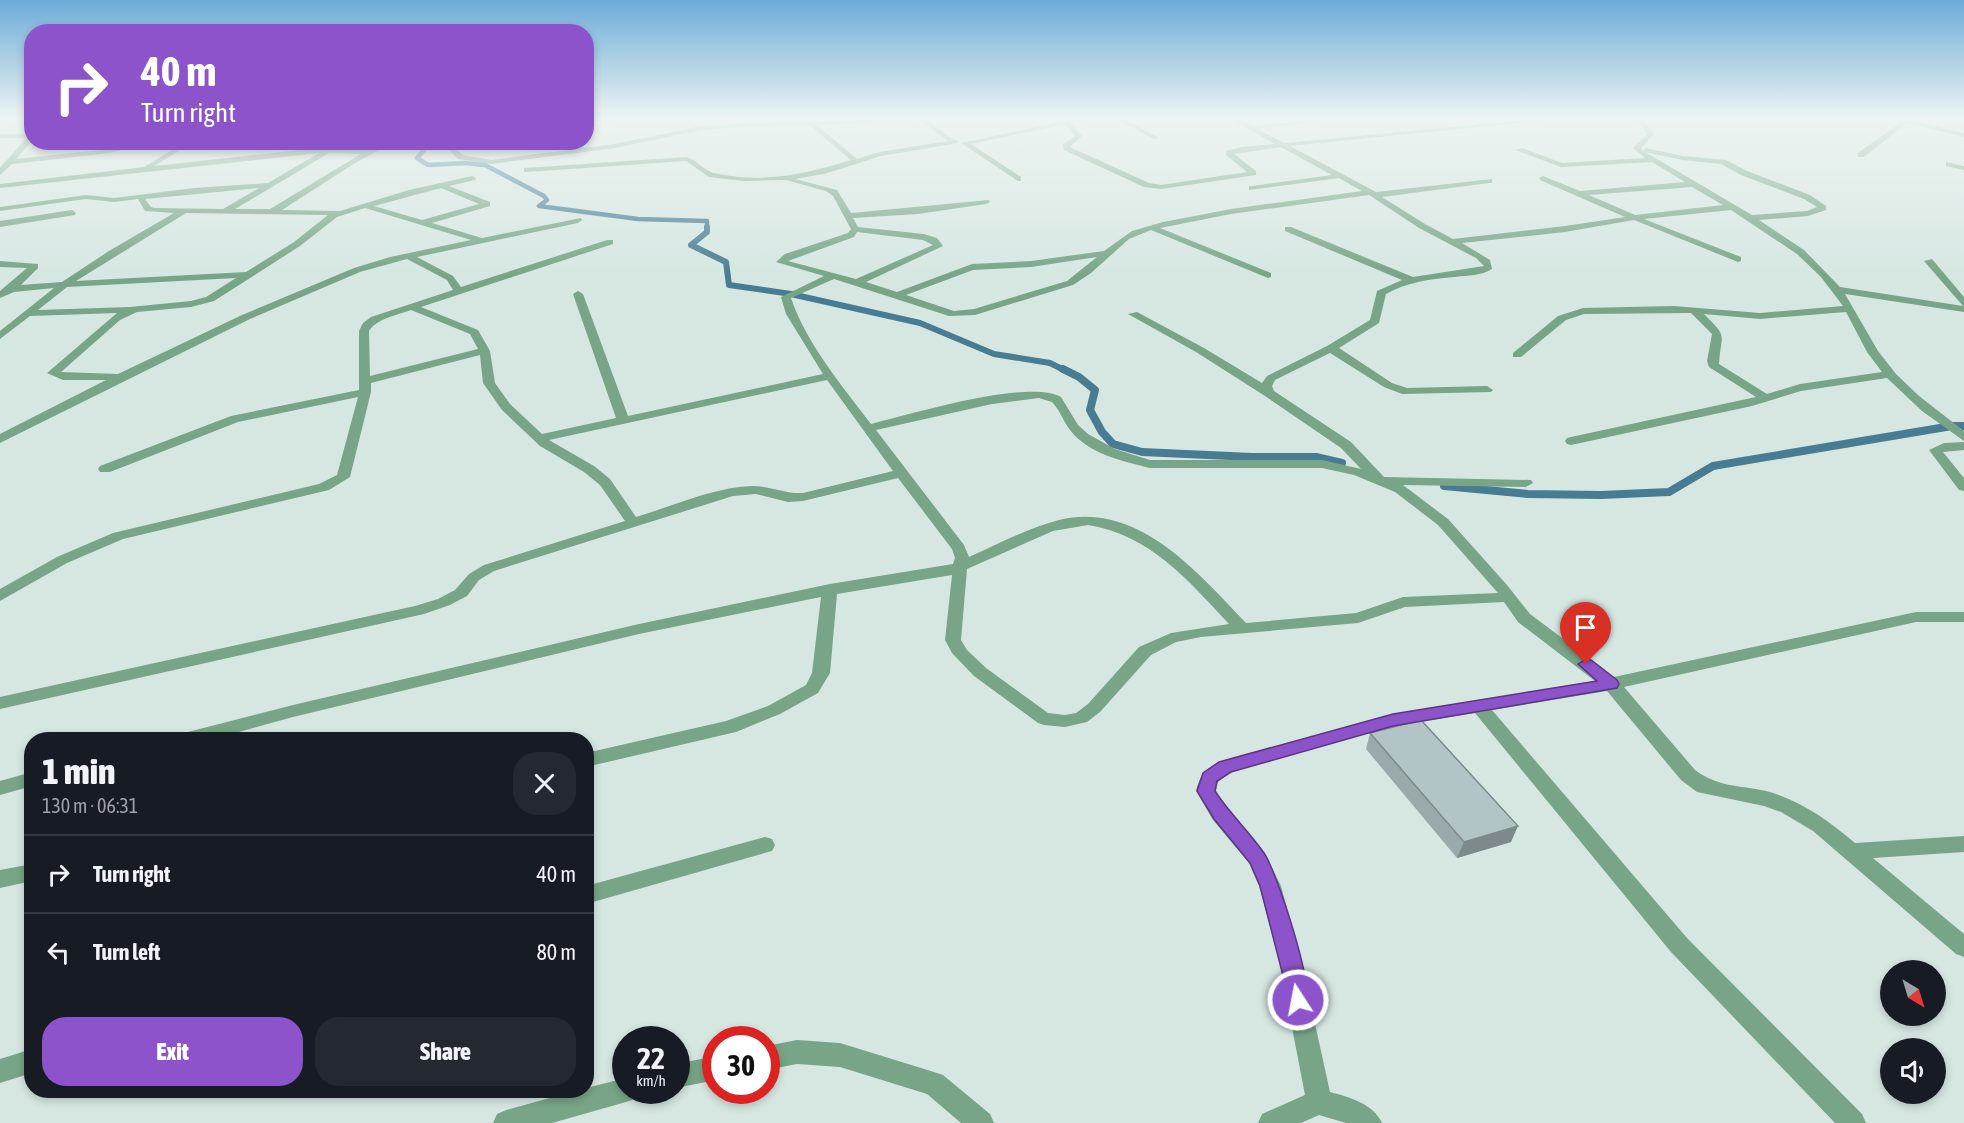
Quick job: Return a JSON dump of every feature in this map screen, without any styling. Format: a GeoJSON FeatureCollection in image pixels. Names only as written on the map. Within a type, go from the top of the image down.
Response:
{"type":"FeatureCollection","features":[{"type":"Feature","properties":{"kind":"street"},"geometry":{"type":"LineString","coordinates":[[0,186],[135,171]]}},
{"type":"Feature","properties":{"kind":"street"},"geometry":{"type":"LineString","coordinates":[[225,211],[293,171]]}},
{"type":"Feature","properties":{"kind":"street"},"geometry":{"type":"LineString","coordinates":[[272,212],[338,171]]}},
{"type":"Feature","properties":{"kind":"street"},"geometry":{"type":"LineString","coordinates":[[702,171],[717,177],[744,179],[788,178],[823,171]]}},
{"type":"Feature","properties":{"kind":"street"},"geometry":{"type":"LineString","coordinates":[[1007,171],[1018,179]]}},
{"type":"Feature","properties":{"kind":"street"},"geometry":{"type":"LineString","coordinates":[[1119,171],[1154,187],[1248,175],[1252,171]]}},
{"type":"Feature","properties":{"kind":"street"},"geometry":{"type":"LineString","coordinates":[[1269,393],[1266,386],[1271,378],[1331,348],[1375,321],[1380,293],[1388,288],[1413,281],[1482,271],[1489,267],[1487,262],[1479,256],[1450,242],[1332,171]]}},
{"type":"Feature","properties":{"kind":"street"},"geometry":{"type":"LineString","coordinates":[[1672,171],[1800,249],[1838,290],[1873,352],[1890,374],[1938,419],[1964,437]]}},
{"type":"Feature","properties":{"kind":"street"},"geometry":{"type":"LineString","coordinates":[[1741,171],[1807,197],[1823,208],[1803,214],[1750,218]]}},
{"type":"Feature","properties":{"kind":"street"},"geometry":{"type":"LineString","coordinates":[[1252,188],[1340,176]]}},
{"type":"Feature","properties":{"kind":"street"},"geometry":{"type":"LineString","coordinates":[[27,313],[135,309],[202,302],[297,244],[329,218],[364,206],[472,178]]}},
{"type":"Feature","properties":{"kind":"street"},"geometry":{"type":"LineString","coordinates":[[788,178],[797,184],[823,187],[834,192],[855,230]]}},
{"type":"Feature","properties":{"kind":"street"},"geometry":{"type":"LineString","coordinates":[[1543,178],[1738,259]]}},
{"type":"Feature","properties":{"kind":"street"},"geometry":{"type":"LineString","coordinates":[[855,230],[851,235],[788,256],[781,262],[857,282],[953,315],[975,312],[1070,283],[1084,276],[1132,234],[1151,227],[1231,212],[1489,181]]}},
{"type":"Feature","properties":{"kind":"street"},"geometry":{"type":"LineString","coordinates":[[1579,193],[1695,184]]}},
{"type":"Feature","properties":{"kind":"street"},"geometry":{"type":"LineString","coordinates":[[0,209],[96,196],[109,201],[269,185]]}},
{"type":"Feature","properties":{"kind":"street"},"geometry":{"type":"LineString","coordinates":[[424,222],[487,204],[441,185]]}},
{"type":"Feature","properties":{"kind":"street"},"geometry":{"type":"LineString","coordinates":[[140,197],[148,209],[340,213]]}},
{"type":"Feature","properties":{"kind":"street"},"geometry":{"type":"LineString","coordinates":[[846,216],[918,211],[986,202]]}},
{"type":"Feature","properties":{"kind":"street"},"geometry":{"type":"LineString","coordinates":[[364,206],[484,241]]}},
{"type":"Feature","properties":{"kind":"street"},"geometry":{"type":"LineString","coordinates":[[1450,242],[1732,207]]}},
{"type":"Feature","properties":{"kind":"street"},"geometry":{"type":"LineString","coordinates":[[0,336],[66,284],[130,240],[185,210]]}},
{"type":"Feature","properties":{"kind":"street"},"geometry":{"type":"LineString","coordinates":[[0,224],[72,213]]}},
{"type":"Feature","properties":{"kind":"street"},"geometry":{"type":"LineString","coordinates":[[0,439],[121,376],[246,317],[347,274],[374,264],[578,220]]}},
{"type":"Feature","properties":{"kind":"street"},"geometry":{"type":"LineString","coordinates":[[1151,227],[1268,275]]}},
{"type":"Feature","properties":{"kind":"street"},"geometry":{"type":"LineString","coordinates":[[1288,229],[1413,281]]}},
{"type":"Feature","properties":{"kind":"street"},"geometry":{"type":"LineString","coordinates":[[855,230],[924,237],[938,243],[938,246],[930,252],[857,282]]}},
{"type":"Feature","properties":{"kind":"street"},"geometry":{"type":"LineString","coordinates":[[0,596],[62,560],[118,536],[324,487],[336,482],[343,477],[365,387],[364,331],[367,325],[375,319],[610,242]]}},
{"type":"Feature","properties":{"kind":"street"},"geometry":{"type":"LineString","coordinates":[[895,296],[972,267],[1031,264],[1108,253]]}},
{"type":"Feature","properties":{"kind":"street"},"geometry":{"type":"LineString","coordinates":[[410,257],[450,278],[459,291]]}},
{"type":"Feature","properties":{"kind":"street"},"geometry":{"type":"LineString","coordinates":[[1929,261],[1964,303]]}},
{"type":"Feature","properties":{"kind":"street"},"geometry":{"type":"LineString","coordinates":[[0,264],[34,266],[11,290]]}},
{"type":"Feature","properties":{"kind":"street"},"geometry":{"type":"LineString","coordinates":[[0,295],[11,290],[66,284],[249,275]]}},
{"type":"Feature","properties":{"kind":"street"},"geometry":{"type":"LineString","coordinates":[[834,276],[792,294],[785,301],[793,319],[868,428],[959,548],[962,558],[952,640],[960,653],[980,672],[1044,718],[1065,721],[1081,718],[1094,708],[1145,651],[1171,638],[1201,632],[1358,618],[1402,602],[1509,597]]}},
{"type":"Feature","properties":{"kind":"street"},"geometry":{"type":"LineString","coordinates":[[1838,290],[1964,309]]}},
{"type":"Feature","properties":{"kind":"street"},"geometry":{"type":"LineString","coordinates":[[578,294],[623,420]]}},
{"type":"Feature","properties":{"kind":"street"},"geometry":{"type":"LineString","coordinates":[[412,307],[474,332],[484,351],[489,382],[506,407],[540,438],[605,482],[633,523]]}},
{"type":"Feature","properties":{"kind":"street"},"geometry":{"type":"LineString","coordinates":[[121,376],[63,377],[53,373],[116,318],[135,309]]}},
{"type":"Feature","properties":{"kind":"street"},"geometry":{"type":"LineString","coordinates":[[1517,356],[1562,318],[1573,313],[1595,310],[1693,310],[1760,316],[1848,309]]}},
{"type":"Feature","properties":{"kind":"street"},"geometry":{"type":"LineString","coordinates":[[1693,310],[1717,333],[1719,338],[1712,358],[1713,365],[1766,398]]}},
{"type":"Feature","properties":{"kind":"street"},"geometry":{"type":"LineString","coordinates":[[1133,314],[1200,350],[1346,445],[1380,481],[1526,483]]}},
{"type":"Feature","properties":{"kind":"street"},"geometry":{"type":"LineString","coordinates":[[1331,348],[1388,385],[1406,392],[1488,390]]}},
{"type":"Feature","properties":{"kind":"street"},"geometry":{"type":"LineString","coordinates":[[105,469],[235,419],[365,387],[484,351]]}},
{"type":"Feature","properties":{"kind":"street"},"geometry":{"type":"LineString","coordinates":[[1571,441],[1766,398],[1800,388],[1890,374]]}},
{"type":"Feature","properties":{"kind":"street"},"geometry":{"type":"LineString","coordinates":[[540,438],[831,376]]}},
{"type":"Feature","properties":{"kind":"street"},"geometry":{"type":"LineString","coordinates":[[868,428],[1010,397],[1044,394],[1055,398],[1076,430],[1108,451],[1126,458],[1150,464],[1322,464],[1358,472],[1400,489],[1443,522],[1509,597],[1524,618],[1611,684],[1688,775],[1704,787],[1766,799],[1788,807],[1820,825],[1964,947]]}},
{"type":"Feature","properties":{"kind":"street"},"geometry":{"type":"LineString","coordinates":[[1964,446],[1935,450],[1964,487]]}},
{"type":"Feature","properties":{"kind":"street"},"geometry":{"type":"LineString","coordinates":[[0,703],[418,610],[444,602],[461,593],[474,577],[489,568],[732,492],[756,490],[788,498],[803,497],[902,473]]}},
{"type":"Feature","properties":{"kind":"street"},"geometry":{"type":"LineString","coordinates":[[214,732],[293,711],[639,629],[830,589],[945,572],[1063,524],[1086,520],[1110,523],[1134,532],[1184,568],[1243,629]]}},
{"type":"Feature","properties":{"kind":"street"},"geometry":{"type":"LineString","coordinates":[[594,758],[730,727],[774,710],[812,689],[821,673],[830,589]]}},
{"type":"Feature","properties":{"kind":"street"},"geometry":{"type":"LineString","coordinates":[[1319,1102],[1290,960],[1270,886],[1257,858],[1221,814],[1206,791],[1209,778],[1225,767],[1393,720],[1611,684],[1916,617],[1964,617]]}},
{"type":"Feature","properties":{"kind":"street"},"geometry":{"type":"LineString","coordinates":[[1479,706],[1679,945],[1853,1123]]}},
{"type":"Feature","properties":{"kind":"street"},"geometry":{"type":"LineString","coordinates":[[0,788],[24,781]]}},
{"type":"Feature","properties":{"kind":"street"},"geometry":{"type":"LineString","coordinates":[[1853,851],[1964,844]]}},
{"type":"Feature","properties":{"kind":"street"},"geometry":{"type":"LineString","coordinates":[[594,893],[765,845]]}},
{"type":"Feature","properties":{"kind":"street"},"geometry":{"type":"LineString","coordinates":[[0,879],[24,874]]}},
{"type":"Feature","properties":{"kind":"street"},"geometry":{"type":"LineString","coordinates":[[780,1055],[797,1052],[840,1055],[934,1084],[981,1123]]}},
{"type":"Feature","properties":{"kind":"street"},"geometry":{"type":"LineString","coordinates":[[0,1071],[24,1064]]}},
{"type":"Feature","properties":{"kind":"street"},"geometry":{"type":"LineString","coordinates":[[506,1123],[612,1094]]}},
{"type":"Feature","properties":{"kind":"street"},"geometry":{"type":"LineString","coordinates":[[1271,1123],[1319,1102],[1347,1109],[1369,1123]]}},
{"type":"Feature","properties":{"kind":"building"},"geometry":{"type":"Polygon","coordinates":[[[1421,720],[1518,826],[1464,842],[1370,733],[1421,720]]]}},
{"type":"Feature","properties":{"kind":"waterway"},"geometry":{"type":"LineString","coordinates":[[497,171],[544,196],[547,200],[539,206],[638,219],[707,221],[707,232],[691,245],[726,262],[729,285],[791,294],[920,323],[994,354],[1050,363],[1066,371]]}},
{"type":"Feature","properties":{"kind":"waterway"},"geometry":{"type":"LineString","coordinates":[[1063,369],[1079,377],[1095,390],[1090,410],[1102,432],[1113,444],[1142,452],[1252,457],[1316,457],[1342,463]]}},
{"type":"Feature","properties":{"kind":"waterway"},"geometry":{"type":"LineString","coordinates":[[1444,486],[1528,494],[1601,495],[1669,492],[1713,466],[1952,426],[1964,426]]}},
{"type":"Feature","properties":{"kind":"route"},"geometry":{"type":"LineString","coordinates":[[1298,1000],[1270,886],[1257,858],[1221,814],[1206,791],[1209,778],[1225,767],[1393,720],[1611,684],[1586,664]]}}]}
